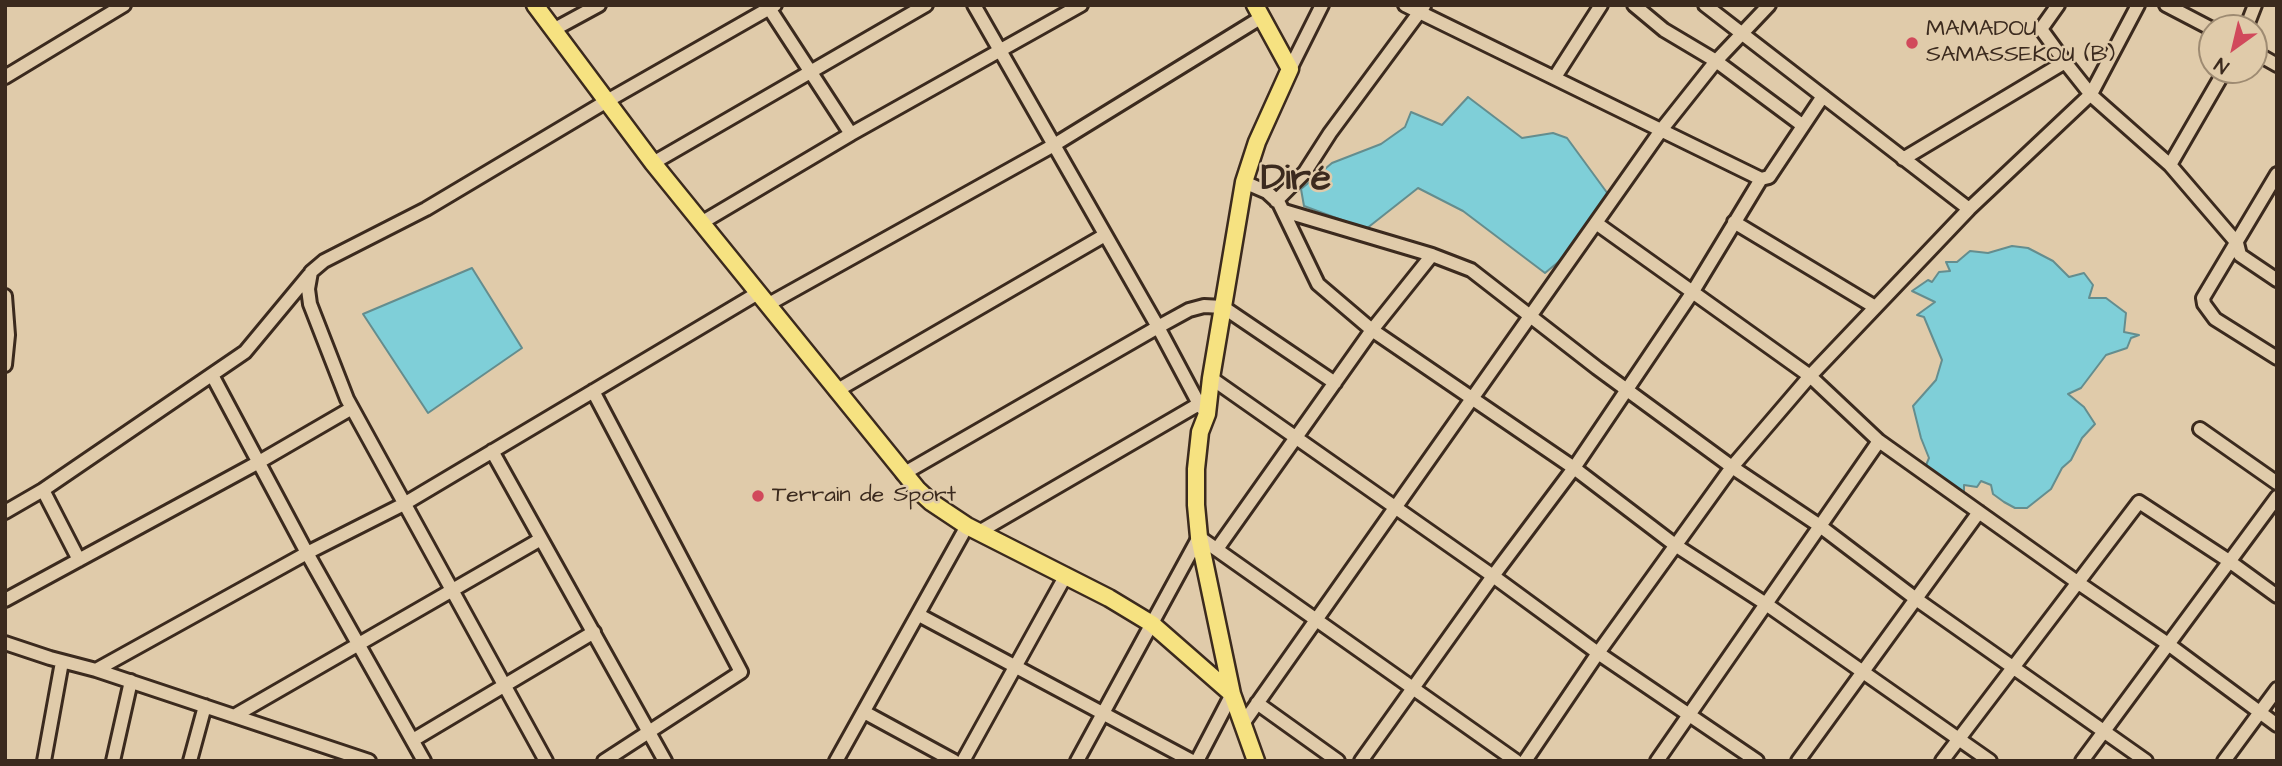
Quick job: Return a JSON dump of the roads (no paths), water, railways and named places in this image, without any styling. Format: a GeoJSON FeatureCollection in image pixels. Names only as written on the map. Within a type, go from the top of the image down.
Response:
{"type":"FeatureCollection","features":[{"type":"Feature","properties":{"kind":"main road"},"geometry":{"type":"LineString","coordinates":[[535,5],[653,163],[903,474],[931,502],[973,529],[1109,597],[1152,624],[1232,694]]}},
{"type":"Feature","properties":{"kind":"main road"},"geometry":{"type":"LineString","coordinates":[[1255,761],[1232,694],[1199,537],[1196,469],[1203,409],[1211,378],[1244,182],[1257,142],[1290,69],[1259,11]]}},
{"type":"Feature","properties":{"kind":"street"},"geometry":{"type":"LineString","coordinates":[[5,77],[124,5]]}},
{"type":"Feature","properties":{"kind":"street"},"geometry":{"type":"LineString","coordinates":[[553,30],[599,5]]}},
{"type":"Feature","properties":{"kind":"street"},"geometry":{"type":"LineString","coordinates":[[653,163],[926,5]]}},
{"type":"Feature","properties":{"kind":"street"},"geometry":{"type":"LineString","coordinates":[[836,761],[919,615],[973,529],[1203,409],[974,5]]}},
{"type":"Feature","properties":{"kind":"street"},"geometry":{"type":"LineString","coordinates":[[701,223],[1081,5]]}},
{"type":"Feature","properties":{"kind":"street"},"geometry":{"type":"LineString","coordinates":[[1290,69],[1322,5]]}},
{"type":"Feature","properties":{"kind":"street"},"geometry":{"type":"LineString","coordinates":[[1405,5],[1422,9],[1761,179],[1769,177],[1823,96]]}},
{"type":"Feature","properties":{"kind":"street"},"geometry":{"type":"LineString","coordinates":[[1555,77],[1601,5]]}},
{"type":"Feature","properties":{"kind":"street"},"geometry":{"type":"LineString","coordinates":[[1634,5],[1664,30],[1716,61],[1802,125]]}},
{"type":"Feature","properties":{"kind":"street"},"geometry":{"type":"LineString","coordinates":[[1705,5],[1969,209]]}},
{"type":"Feature","properties":{"kind":"street"},"geometry":{"type":"LineString","coordinates":[[1242,725],[1662,129],[1716,61],[1769,5]]}},
{"type":"Feature","properties":{"kind":"street"},"geometry":{"type":"LineString","coordinates":[[2058,5],[2041,29],[2065,62],[2091,94],[2170,165],[2237,243],[2240,255],[2277,280]]}},
{"type":"Feature","properties":{"kind":"street"},"geometry":{"type":"LineString","coordinates":[[1525,761],[1598,653],[1732,467],[1810,376],[1969,209],[2091,94],[2138,5]]}},
{"type":"Feature","properties":{"kind":"street"},"geometry":{"type":"LineString","coordinates":[[2166,5],[2198,22]]}},
{"type":"Feature","properties":{"kind":"street"},"geometry":{"type":"LineString","coordinates":[[5,512],[43,490],[254,344],[311,272],[324,261],[426,209],[770,6],[852,134]]}},
{"type":"Feature","properties":{"kind":"street"},"geometry":{"type":"LineString","coordinates":[[1280,206],[1330,133],[1422,9]]}},
{"type":"Feature","properties":{"kind":"street"},"geometry":{"type":"LineString","coordinates":[[96,670],[307,553],[404,504],[593,391],[1054,145],[1259,11]]}},
{"type":"Feature","properties":{"kind":"street"},"geometry":{"type":"LineString","coordinates":[[1903,159],[2065,62]]}},
{"type":"Feature","properties":{"kind":"street"},"geometry":{"type":"LineString","coordinates":[[2170,165],[2217,84]]}},
{"type":"Feature","properties":{"kind":"street"},"geometry":{"type":"LineString","coordinates":[[2277,174],[2203,298],[2204,304],[2216,319],[2277,358]]}},
{"type":"Feature","properties":{"kind":"street"},"geometry":{"type":"LineString","coordinates":[[1361,761],[1628,390],[1692,293],[1761,179]]}},
{"type":"Feature","properties":{"kind":"street"},"geometry":{"type":"LineString","coordinates":[[1244,182],[1267,192],[1280,206],[1318,284],[1372,330],[1574,468],[1675,545],[1766,604],[1990,761]]}},
{"type":"Feature","properties":{"kind":"street"},"geometry":{"type":"LineString","coordinates":[[1280,206],[1471,270],[1732,467],[1820,526],[1916,599],[2146,761]]}},
{"type":"Feature","properties":{"kind":"street"},"geometry":{"type":"LineString","coordinates":[[1734,222],[1875,307]]}},
{"type":"Feature","properties":{"kind":"street"},"geometry":{"type":"LineString","coordinates":[[1596,223],[1810,376],[1879,441],[2168,644],[2277,725]]}},
{"type":"Feature","properties":{"kind":"street"},"geometry":{"type":"LineString","coordinates":[[836,391],[1105,235]]}},
{"type":"Feature","properties":{"kind":"street"},"geometry":{"type":"LineString","coordinates":[[1217,549],[1372,330],[1432,255]]}},
{"type":"Feature","properties":{"kind":"street"},"geometry":{"type":"LineString","coordinates":[[311,272],[308,289],[310,303],[352,408],[546,761]]}},
{"type":"Feature","properties":{"kind":"street"},"geometry":{"type":"LineString","coordinates":[[5,296],[8,335],[5,365]]}},
{"type":"Feature","properties":{"kind":"street"},"geometry":{"type":"LineString","coordinates":[[903,474],[1158,327],[1189,310],[1203,306],[1223,307],[1335,383]]}},
{"type":"Feature","properties":{"kind":"street"},"geometry":{"type":"LineString","coordinates":[[212,375],[307,553],[424,761]]}},
{"type":"Feature","properties":{"kind":"street"},"geometry":{"type":"LineString","coordinates":[[1211,378],[1598,653],[1757,761]]}},
{"type":"Feature","properties":{"kind":"street"},"geometry":{"type":"LineString","coordinates":[[593,391],[741,672],[604,761]]}},
{"type":"Feature","properties":{"kind":"street"},"geometry":{"type":"LineString","coordinates":[[5,600],[352,408]]}},
{"type":"Feature","properties":{"kind":"street"},"geometry":{"type":"LineString","coordinates":[[2200,429],[2277,483]]}},
{"type":"Feature","properties":{"kind":"street"},"geometry":{"type":"LineString","coordinates":[[1657,761],[1879,441]]}},
{"type":"Feature","properties":{"kind":"street"},"geometry":{"type":"LineString","coordinates":[[492,452],[665,761]]}},
{"type":"Feature","properties":{"kind":"street"},"geometry":{"type":"LineString","coordinates":[[43,490],[79,560]]}},
{"type":"Feature","properties":{"kind":"street"},"geometry":{"type":"LineString","coordinates":[[2082,761],[2277,497]]}},
{"type":"Feature","properties":{"kind":"street"},"geometry":{"type":"LineString","coordinates":[[1942,761],[2139,502],[2277,596]]}},
{"type":"Feature","properties":{"kind":"street"},"geometry":{"type":"LineString","coordinates":[[1798,761],[1979,512]]}},
{"type":"Feature","properties":{"kind":"street"},"geometry":{"type":"LineString","coordinates":[[1077,761],[1199,537],[1517,761]]}},
{"type":"Feature","properties":{"kind":"street"},"geometry":{"type":"LineString","coordinates":[[234,716],[541,539]]}},
{"type":"Feature","properties":{"kind":"street"},"geometry":{"type":"LineString","coordinates":[[962,761],[1066,575]]}},
{"type":"Feature","properties":{"kind":"street"},"geometry":{"type":"LineString","coordinates":[[919,615],[1192,761]]}},
{"type":"Feature","properties":{"kind":"street"},"geometry":{"type":"LineString","coordinates":[[412,740],[594,632]]}},
{"type":"Feature","properties":{"kind":"street"},"geometry":{"type":"LineString","coordinates":[[5,643],[131,681],[369,761]]}},
{"type":"Feature","properties":{"kind":"street"},"geometry":{"type":"LineString","coordinates":[[44,761],[62,662]]}},
{"type":"Feature","properties":{"kind":"street"},"geometry":{"type":"LineString","coordinates":[[113,761],[131,681]]}},
{"type":"Feature","properties":{"kind":"street"},"geometry":{"type":"LineString","coordinates":[[2224,761],[2277,689]]}},
{"type":"Feature","properties":{"kind":"street"},"geometry":{"type":"LineString","coordinates":[[1197,761],[1232,694]]}},
{"type":"Feature","properties":{"kind":"street"},"geometry":{"type":"LineString","coordinates":[[1257,703],[1338,761]]}},
{"type":"Feature","properties":{"kind":"street"},"geometry":{"type":"LineString","coordinates":[[190,761],[205,706]]}},
{"type":"Feature","properties":{"kind":"street"},"geometry":{"type":"LineString","coordinates":[[863,712],[954,761]]}},
{"type":"Feature","properties":{"kind":"water"},"geometry":{"type":"Polygon","coordinates":[[[1468,97],[1522,138],[1553,133],[1567,138],[1608,194],[1562,259],[1545,273],[1463,211],[1418,188],[1366,229],[1304,206],[1301,189],[1332,163],[1381,144],[1405,127],[1411,112],[1442,125],[1468,97]]]}},
{"type":"Feature","properties":{"kind":"water"},"geometry":{"type":"Polygon","coordinates":[[[2012,246],[2028,248],[2053,261],[2069,277],[2084,273],[2093,285],[2089,298],[2106,298],[2126,313],[2124,332],[2139,335],[2131,338],[2127,348],[2106,355],[2081,388],[2068,394],[2084,407],[2095,424],[2082,438],[2051,489],[2027,508],[2015,508],[2004,502],[1993,494],[1991,485],[1981,481],[1977,487],[1964,485],[1964,501],[1940,493],[1921,477],[1929,458],[1913,406],[1936,380],[1942,360],[1924,317],[1917,315],[1935,302],[1912,291],[1928,280],[1932,282],[1939,272],[1950,271],[1946,262],[1957,262],[1970,251],[1988,253],[2012,246]]]}},
{"type":"Feature","properties":{"kind":"water"},"geometry":{"type":"Polygon","coordinates":[[[472,268],[522,348],[428,413],[363,314],[472,268]]]}},
{"type":"Feature","properties":{"kind":"place","name":"MAMADOU SAMASSEKOU (B)"},"geometry":{"type":"Point","coordinates":[1912,43]}},
{"type":"Feature","properties":{"kind":"place","name":"Terrain de Sport"},"geometry":{"type":"Point","coordinates":[758,496]}},
{"type":"Feature","properties":{"kind":"district","name":"Diré"},"geometry":{"type":"Point","coordinates":[1296,181]}}]}
